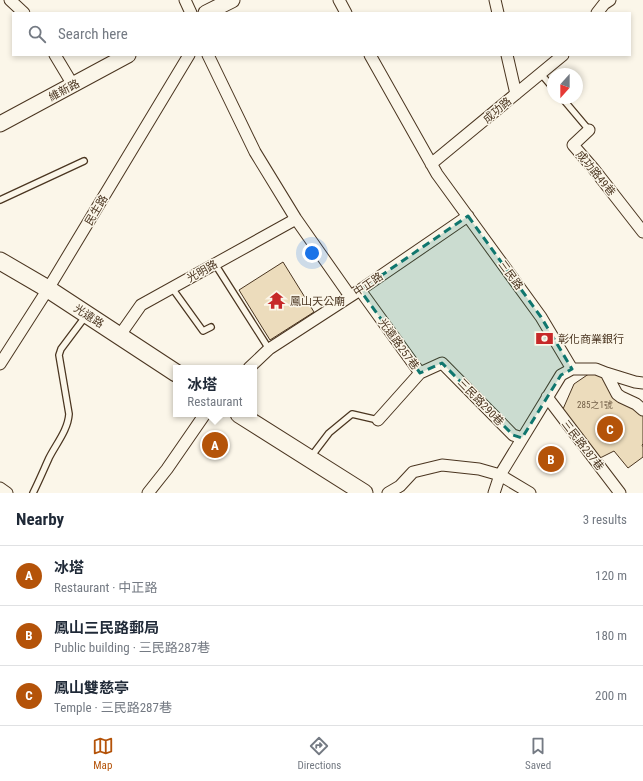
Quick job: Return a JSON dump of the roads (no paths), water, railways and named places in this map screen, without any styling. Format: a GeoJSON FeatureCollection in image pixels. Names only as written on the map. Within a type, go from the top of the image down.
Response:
{"type":"FeatureCollection","features":[{"type":"Feature","properties":{"kind":"main road"},"geometry":{"type":"LineString","coordinates":[[208,12],[232,0]]}},
{"type":"Feature","properties":{"kind":"main road","name":"維新路"},"geometry":{"type":"LineString","coordinates":[[0,124],[126,56]]}},
{"type":"Feature","properties":{"kind":"main road","name":"光遠路"},"geometry":{"type":"LineString","coordinates":[[0,261],[48,289],[173,371]]}},
{"type":"Feature","properties":{"kind":"main road"},"geometry":{"type":"LineString","coordinates":[[244,417],[364,493]]}},
{"type":"Feature","properties":{"kind":"street"},"geometry":{"type":"LineString","coordinates":[[10,0],[23,12]]}},
{"type":"Feature","properties":{"kind":"street"},"geometry":{"type":"LineString","coordinates":[[185,0],[191,12]]}},
{"type":"Feature","properties":{"kind":"street"},"geometry":{"type":"LineString","coordinates":[[339,0],[345,12]]}},
{"type":"Feature","properties":{"kind":"street"},"geometry":{"type":"LineString","coordinates":[[495,0],[498,12]]}},
{"type":"Feature","properties":{"kind":"street"},"geometry":{"type":"LineString","coordinates":[[598,12],[604,4],[610,0]]}},
{"type":"Feature","properties":{"kind":"street"},"geometry":{"type":"LineString","coordinates":[[56,56],[73,85]]}},
{"type":"Feature","properties":{"kind":"street","name":"民生路"},"geometry":{"type":"LineString","coordinates":[[0,364],[48,289],[188,56]]}},
{"type":"Feature","properties":{"kind":"street"},"geometry":{"type":"LineString","coordinates":[[208,56],[255,152],[296,219],[350,296]]}},
{"type":"Feature","properties":{"kind":"street","name":"三民路"},"geometry":{"type":"LineString","coordinates":[[371,56],[437,174],[541,317],[572,369]]}},
{"type":"Feature","properties":{"kind":"street"},"geometry":{"type":"LineString","coordinates":[[507,56],[516,94]]}},
{"type":"Feature","properties":{"kind":"street","name":"成功路"},"geometry":{"type":"LineString","coordinates":[[431,164],[562,56]]}},
{"type":"Feature","properties":{"kind":"street","name":"成功路49巷"},"geometry":{"type":"LineString","coordinates":[[589,130],[573,145],[643,232]]}},
{"type":"Feature","properties":{"kind":"street","name":"中正路"},"geometry":{"type":"LineString","coordinates":[[252,365],[269,349],[360,290],[468,216]]}},
{"type":"Feature","properties":{"kind":"street","name":"光明路"},"geometry":{"type":"LineString","coordinates":[[120,335],[141,305],[296,219]]}},
{"type":"Feature","properties":{"kind":"street","name":"光遠路257巷"},"geometry":{"type":"LineString","coordinates":[[360,290],[420,373],[378,420]]}},
{"type":"Feature","properties":{"kind":"street","name":"三民路290巷"},"geometry":{"type":"LineString","coordinates":[[420,373],[442,363],[513,435],[522,438]]}},
{"type":"Feature","properties":{"kind":"street"},"geometry":{"type":"LineString","coordinates":[[494,493],[500,475],[561,375],[572,369],[596,369],[635,382],[643,383]]}},
{"type":"Feature","properties":{"kind":"street"},"geometry":{"type":"LineString","coordinates":[[606,373],[617,394],[620,397],[636,404],[643,410]]}},
{"type":"Feature","properties":{"kind":"street","name":"三民路287巷"},"geometry":{"type":"LineString","coordinates":[[547,397],[620,493]]}},
{"type":"Feature","properties":{"kind":"street"},"geometry":{"type":"LineString","coordinates":[[148,493],[167,469],[203,417]]}},
{"type":"Feature","properties":{"kind":"street"},"geometry":{"type":"LineString","coordinates":[[388,493],[400,486],[413,472],[442,465],[479,469],[500,475],[530,493]]}},
{"type":"Feature","properties":{"kind":"street"},"geometry":{"type":"LineString","coordinates":[[0,488],[7,493]]}},
{"type":"Feature","properties":{"kind":"lane"},"geometry":{"type":"LineString","coordinates":[[541,74],[547,81]]}},
{"type":"Feature","properties":{"kind":"lane","name":"成功路49巷"},"geometry":{"type":"LineString","coordinates":[[567,104],[589,130]]}},
{"type":"Feature","properties":{"kind":"lane"},"geometry":{"type":"LineString","coordinates":[[0,200],[84,161]]}},
{"type":"Feature","properties":{"kind":"lane"},"geometry":{"type":"LineString","coordinates":[[215,264],[269,349]]}},
{"type":"Feature","properties":{"kind":"lane"},"geometry":{"type":"LineString","coordinates":[[172,288],[203,331],[211,327]]}},
{"type":"Feature","properties":{"kind":"lane"},"geometry":{"type":"LineString","coordinates":[[33,493],[69,419],[59,355],[61,349],[87,314]]}},
{"type":"Feature","properties":{"kind":"lane","name":"光遠路257巷"},"geometry":{"type":"LineString","coordinates":[[310,459],[329,432],[352,414],[378,420]]}},
{"type":"Feature","properties":{"kind":"place","name":"鳳山天公廟"},"geometry":{"type":"Point","coordinates":[277,301]}},
{"type":"Feature","properties":{"kind":"place","name":"彰化商業銀行"},"geometry":{"type":"Point","coordinates":[545,339]}},
{"type":"Feature","properties":{"kind":"place","name":"鳳山雙慈亭"},"geometry":{"type":"Point","coordinates":[610,429]}},
{"type":"Feature","properties":{"kind":"place","name":"冰塔"},"geometry":{"type":"Point","coordinates":[215,445]}},
{"type":"Feature","properties":{"kind":"place","name":"鳳山三民路郵局"},"geometry":{"type":"Point","coordinates":[551,459]}}]}
